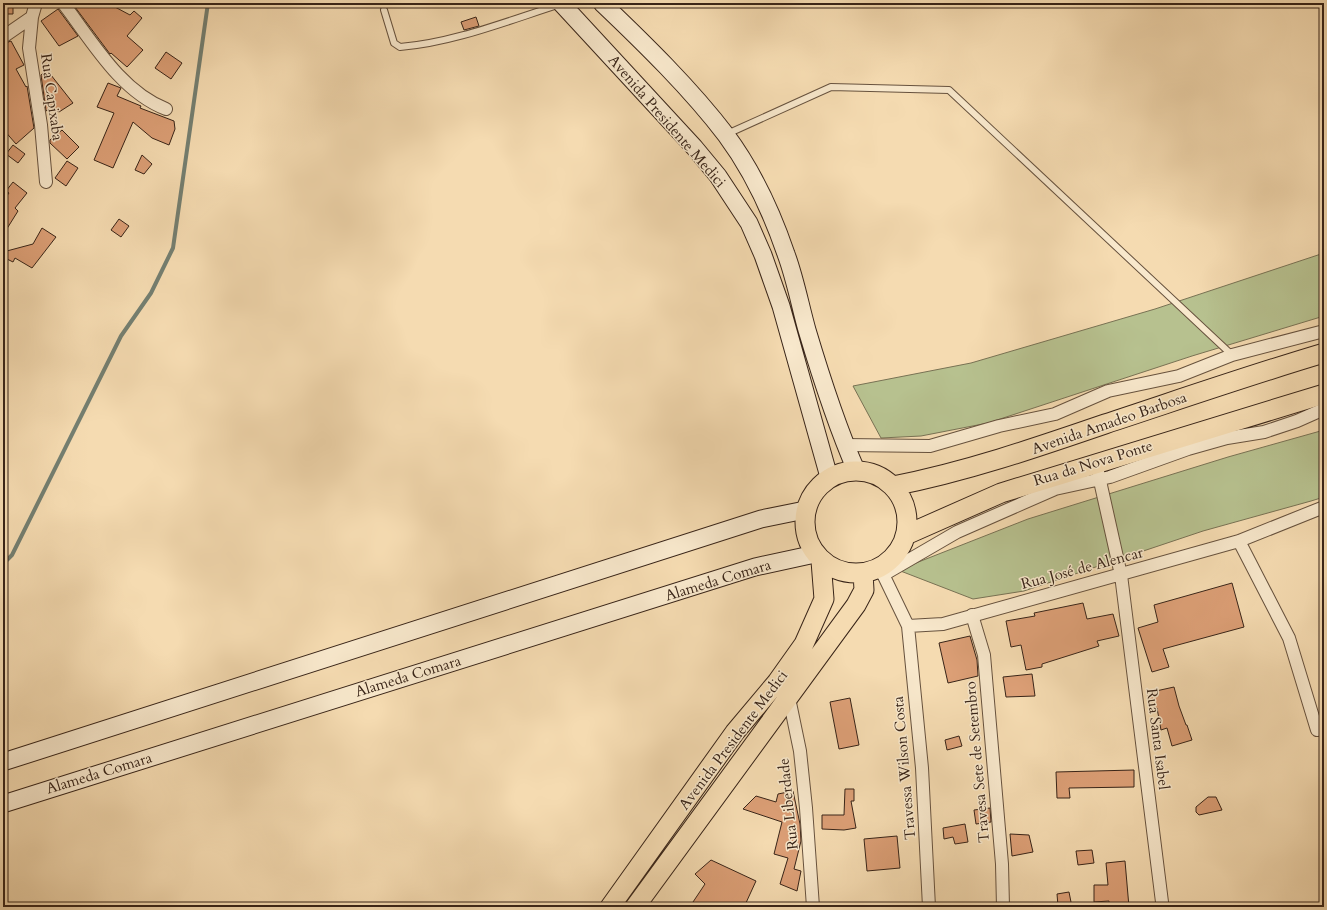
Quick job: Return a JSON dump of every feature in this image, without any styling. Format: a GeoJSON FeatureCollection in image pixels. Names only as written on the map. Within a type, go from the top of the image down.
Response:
{"type":"FeatureCollection","features":[{"type":"Feature","properties":{"kind":"main road","name":"Avenida Amadeo Barbosa"},"geometry":{"type":"LineString","coordinates":[[893,486],[939,477],[966,469],[1058,440],[1257,373],[1324,353]]}},
{"type":"Feature","properties":{"kind":"main road"},"geometry":{"type":"LineString","coordinates":[[906,535],[1001,493],[1098,472],[1324,394]]}},
{"type":"Feature","properties":{"kind":"main road"},"geometry":{"type":"LineString","coordinates":[[856,470],[870,472],[882,477],[893,486],[903,500],[907,518],[906,535],[899,551],[875,572],[845,572],[818,557],[807,540],[804,525],[805,510],[810,497],[819,484],[829,477],[842,472],[856,470]]}},
{"type":"Feature","properties":{"kind":"main road","name":"Avenida Presidente Medici"},"geometry":{"type":"LineString","coordinates":[[610,907],[735,732],[777,682],[804,644],[824,599],[818,557]]}},
{"type":"Feature","properties":{"kind":"main road","name":"Avenida Presidente Medici"},"geometry":{"type":"LineString","coordinates":[[635,907],[856,605],[875,572]]}},
{"type":"Feature","properties":{"kind":"street","name":"Rua Capixaba"},"geometry":{"type":"LineString","coordinates":[[36,3],[32,17],[29,48],[41,125],[46,182]]}},
{"type":"Feature","properties":{"kind":"street"},"geometry":{"type":"LineString","coordinates":[[64,3],[111,66],[146,99],[166,109]]}},
{"type":"Feature","properties":{"kind":"street","name":"Avenida Presidente Medici"},"geometry":{"type":"LineString","coordinates":[[562,3],[694,147],[718,176],[749,222],[763,255],[781,306],[829,477]]}},
{"type":"Feature","properties":{"kind":"street","name":"Avenida Presidente Medici"},"geometry":{"type":"LineString","coordinates":[[602,3],[648,48],[726,135],[760,193],[784,249],[828,396],[845,445],[856,470]]}},
{"type":"Feature","properties":{"kind":"street"},"geometry":{"type":"LineString","coordinates":[[3,37],[32,17]]}},
{"type":"Feature","properties":{"kind":"street"},"geometry":{"type":"LineString","coordinates":[[845,445],[930,446],[999,426],[1055,414],[1108,392],[1179,376],[1232,355],[1324,330]]}},
{"type":"Feature","properties":{"kind":"street","name":"Rua da Nova Ponte"},"geometry":{"type":"LineString","coordinates":[[875,572],[957,532],[1098,472],[1155,462],[1194,447],[1227,438],[1264,432],[1297,421],[1324,409]]}},
{"type":"Feature","properties":{"kind":"street","name":"Rua Santa Isabel"},"geometry":{"type":"LineString","coordinates":[[1098,472],[1121,575],[1162,902],[1161,907]]}},
{"type":"Feature","properties":{"kind":"street","name":"Rua José de Alencar"},"geometry":{"type":"LineString","coordinates":[[908,626],[943,624],[1121,575],[1239,541],[1324,507]]}},
{"type":"Feature","properties":{"kind":"street"},"geometry":{"type":"LineString","coordinates":[[3,762],[755,521],[805,510]]}},
{"type":"Feature","properties":{"kind":"street"},"geometry":{"type":"LineString","coordinates":[[1239,541],[1289,638],[1317,730]]}},
{"type":"Feature","properties":{"kind":"street","name":"Alameda Comara"},"geometry":{"type":"LineString","coordinates":[[3,804],[748,570],[784,560],[818,557]]}},
{"type":"Feature","properties":{"kind":"street"},"geometry":{"type":"LineString","coordinates":[[875,572],[908,626]]}},
{"type":"Feature","properties":{"kind":"street","name":"Travesa Sete de Setembro"},"geometry":{"type":"LineString","coordinates":[[972,615],[984,655],[1002,864],[1003,907]]}},
{"type":"Feature","properties":{"kind":"street","name":"Travessa Wilson Costa"},"geometry":{"type":"LineString","coordinates":[[908,626],[922,768],[929,907]]}},
{"type":"Feature","properties":{"kind":"street","name":"Rua Liberdade"},"geometry":{"type":"LineString","coordinates":[[789,698],[800,751],[813,907]]}},
{"type":"Feature","properties":{"kind":"lane"},"geometry":{"type":"LineString","coordinates":[[384,10],[394,42],[400,47],[414,46],[461,34],[562,3]]}},
{"type":"Feature","properties":{"kind":"lane"},"geometry":{"type":"LineString","coordinates":[[726,135],[832,87],[949,90],[1232,355]]}},
{"type":"Feature","properties":{"kind":"green space"},"geometry":{"type":"Polygon","coordinates":[[[1324,253],[1324,316],[1192,356],[988,423],[921,436],[881,438],[853,386],[971,363],[1155,309],[1324,253]]]}},
{"type":"Feature","properties":{"kind":"green space"},"geometry":{"type":"Polygon","coordinates":[[[1324,430],[1324,497],[1203,531],[1024,591],[973,599],[898,570],[1028,519],[1228,457],[1324,430]]]}},
{"type":"Feature","properties":{"kind":"building"},"geometry":{"type":"Polygon","coordinates":[[[3,3],[13,3],[13,14],[3,14],[3,3]]]}},
{"type":"Feature","properties":{"kind":"building"},"geometry":{"type":"Polygon","coordinates":[[[72,3],[112,3],[115,7],[130,15],[134,11],[142,18],[127,36],[143,50],[127,67],[111,53],[110,54],[72,3]]]}},
{"type":"Feature","properties":{"kind":"building"},"geometry":{"type":"Polygon","coordinates":[[[58,9],[78,36],[59,46],[41,21],[58,9]]]}},
{"type":"Feature","properties":{"kind":"building"},"geometry":{"type":"Polygon","coordinates":[[[476,17],[479,26],[464,30],[461,22],[476,17]]]}},
{"type":"Feature","properties":{"kind":"building"},"geometry":{"type":"Polygon","coordinates":[[[11,41],[24,65],[16,69],[26,87],[27,86],[34,128],[16,144],[3,129],[3,44],[11,41]]]}},
{"type":"Feature","properties":{"kind":"building"},"geometry":{"type":"Polygon","coordinates":[[[166,52],[182,63],[171,79],[155,68],[166,52]]]}},
{"type":"Feature","properties":{"kind":"building"},"geometry":{"type":"Polygon","coordinates":[[[47,70],[73,103],[59,112],[52,107],[46,111],[41,75],[47,70]]]}},
{"type":"Feature","properties":{"kind":"building"},"geometry":{"type":"Polygon","coordinates":[[[108,83],[121,88],[117,96],[141,106],[140,108],[174,121],[175,129],[169,145],[152,138],[133,122],[113,168],[94,160],[114,113],[97,107],[108,83]]]}},
{"type":"Feature","properties":{"kind":"building"},"geometry":{"type":"Polygon","coordinates":[[[62,130],[79,147],[67,159],[50,143],[50,140],[62,130]]]}},
{"type":"Feature","properties":{"kind":"building"},"geometry":{"type":"Polygon","coordinates":[[[13,145],[25,154],[18,163],[6,154],[13,145]]]}},
{"type":"Feature","properties":{"kind":"building"},"geometry":{"type":"Polygon","coordinates":[[[142,155],[152,164],[144,174],[135,170],[142,155]]]}},
{"type":"Feature","properties":{"kind":"building"},"geometry":{"type":"Polygon","coordinates":[[[67,161],[78,168],[66,186],[55,178],[67,161]]]}},
{"type":"Feature","properties":{"kind":"building"},"geometry":{"type":"Polygon","coordinates":[[[13,182],[27,193],[15,208],[18,211],[3,235],[3,201],[9,193],[6,191],[13,182]]]}},
{"type":"Feature","properties":{"kind":"building"},"geometry":{"type":"Polygon","coordinates":[[[119,219],[129,226],[121,237],[111,230],[119,219]]]}},
{"type":"Feature","properties":{"kind":"building"},"geometry":{"type":"Polygon","coordinates":[[[42,228],[56,237],[32,268],[15,258],[13,262],[3,257],[3,252],[33,244],[42,228]]]}},
{"type":"Feature","properties":{"kind":"building"},"geometry":{"type":"Polygon","coordinates":[[[1232,583],[1244,627],[1163,649],[1169,667],[1152,672],[1138,628],[1158,622],[1154,605],[1232,583]]]}},
{"type":"Feature","properties":{"kind":"building"},"geometry":{"type":"Polygon","coordinates":[[[1083,603],[1087,619],[1113,614],[1119,636],[1097,641],[1099,646],[1042,664],[1042,667],[1026,670],[1021,645],[1011,647],[1006,621],[1035,616],[1034,613],[1083,603]]]}},
{"type":"Feature","properties":{"kind":"building"},"geometry":{"type":"Polygon","coordinates":[[[970,636],[977,660],[978,676],[948,683],[939,643],[970,636]]]}},
{"type":"Feature","properties":{"kind":"building"},"geometry":{"type":"Polygon","coordinates":[[[1032,674],[1035,696],[1006,697],[1003,677],[1032,674]]]}},
{"type":"Feature","properties":{"kind":"building"},"geometry":{"type":"Polygon","coordinates":[[[1174,687],[1179,706],[1192,740],[1172,746],[1167,728],[1161,730],[1157,708],[1151,710],[1147,693],[1174,687]]]}},
{"type":"Feature","properties":{"kind":"building"},"geometry":{"type":"Polygon","coordinates":[[[850,698],[859,745],[839,749],[830,702],[850,698]]]}},
{"type":"Feature","properties":{"kind":"building"},"geometry":{"type":"Polygon","coordinates":[[[959,736],[962,746],[947,750],[945,740],[959,736]]]}},
{"type":"Feature","properties":{"kind":"building"},"geometry":{"type":"Polygon","coordinates":[[[1134,770],[1134,787],[1069,788],[1070,798],[1057,798],[1056,772],[1134,770]]]}},
{"type":"Feature","properties":{"kind":"building"},"geometry":{"type":"Polygon","coordinates":[[[845,789],[854,789],[854,801],[851,801],[856,828],[844,830],[822,829],[822,815],[844,815],[845,789]]]}},
{"type":"Feature","properties":{"kind":"building"},"geometry":{"type":"Polygon","coordinates":[[[793,791],[800,824],[801,841],[794,869],[801,871],[797,891],[780,884],[788,858],[774,854],[782,822],[743,809],[756,796],[776,802],[778,794],[793,791]]]}},
{"type":"Feature","properties":{"kind":"building"},"geometry":{"type":"Polygon","coordinates":[[[1208,797],[1216,797],[1222,810],[1199,815],[1196,812],[1196,807],[1208,797]]]}},
{"type":"Feature","properties":{"kind":"building"},"geometry":{"type":"Polygon","coordinates":[[[990,808],[991,822],[976,824],[974,810],[990,808]]]}},
{"type":"Feature","properties":{"kind":"building"},"geometry":{"type":"Polygon","coordinates":[[[965,824],[968,842],[955,844],[953,837],[944,839],[943,828],[965,824]]]}},
{"type":"Feature","properties":{"kind":"building"},"geometry":{"type":"Polygon","coordinates":[[[1010,834],[1029,835],[1033,852],[1012,856],[1010,834]]]}},
{"type":"Feature","properties":{"kind":"building"},"geometry":{"type":"Polygon","coordinates":[[[897,836],[900,868],[867,871],[864,839],[897,836]]]}},
{"type":"Feature","properties":{"kind":"building"},"geometry":{"type":"Polygon","coordinates":[[[1092,850],[1094,863],[1078,865],[1076,851],[1092,850]]]}},
{"type":"Feature","properties":{"kind":"building"},"geometry":{"type":"Polygon","coordinates":[[[711,860],[756,881],[745,905],[735,904],[734,907],[700,907],[693,902],[705,884],[695,874],[711,860]]]}},
{"type":"Feature","properties":{"kind":"building"},"geometry":{"type":"Polygon","coordinates":[[[1125,861],[1129,907],[1109,907],[1109,901],[1094,902],[1094,885],[1108,885],[1106,863],[1125,861]]]}},
{"type":"Feature","properties":{"kind":"building"},"geometry":{"type":"Polygon","coordinates":[[[1069,892],[1072,907],[1058,906],[1057,894],[1069,892]]]}},
{"type":"Feature","properties":{"kind":"waterway"},"geometry":{"type":"LineString","coordinates":[[3,564],[12,555],[121,336],[151,293],[173,248],[208,3]]}}]}
